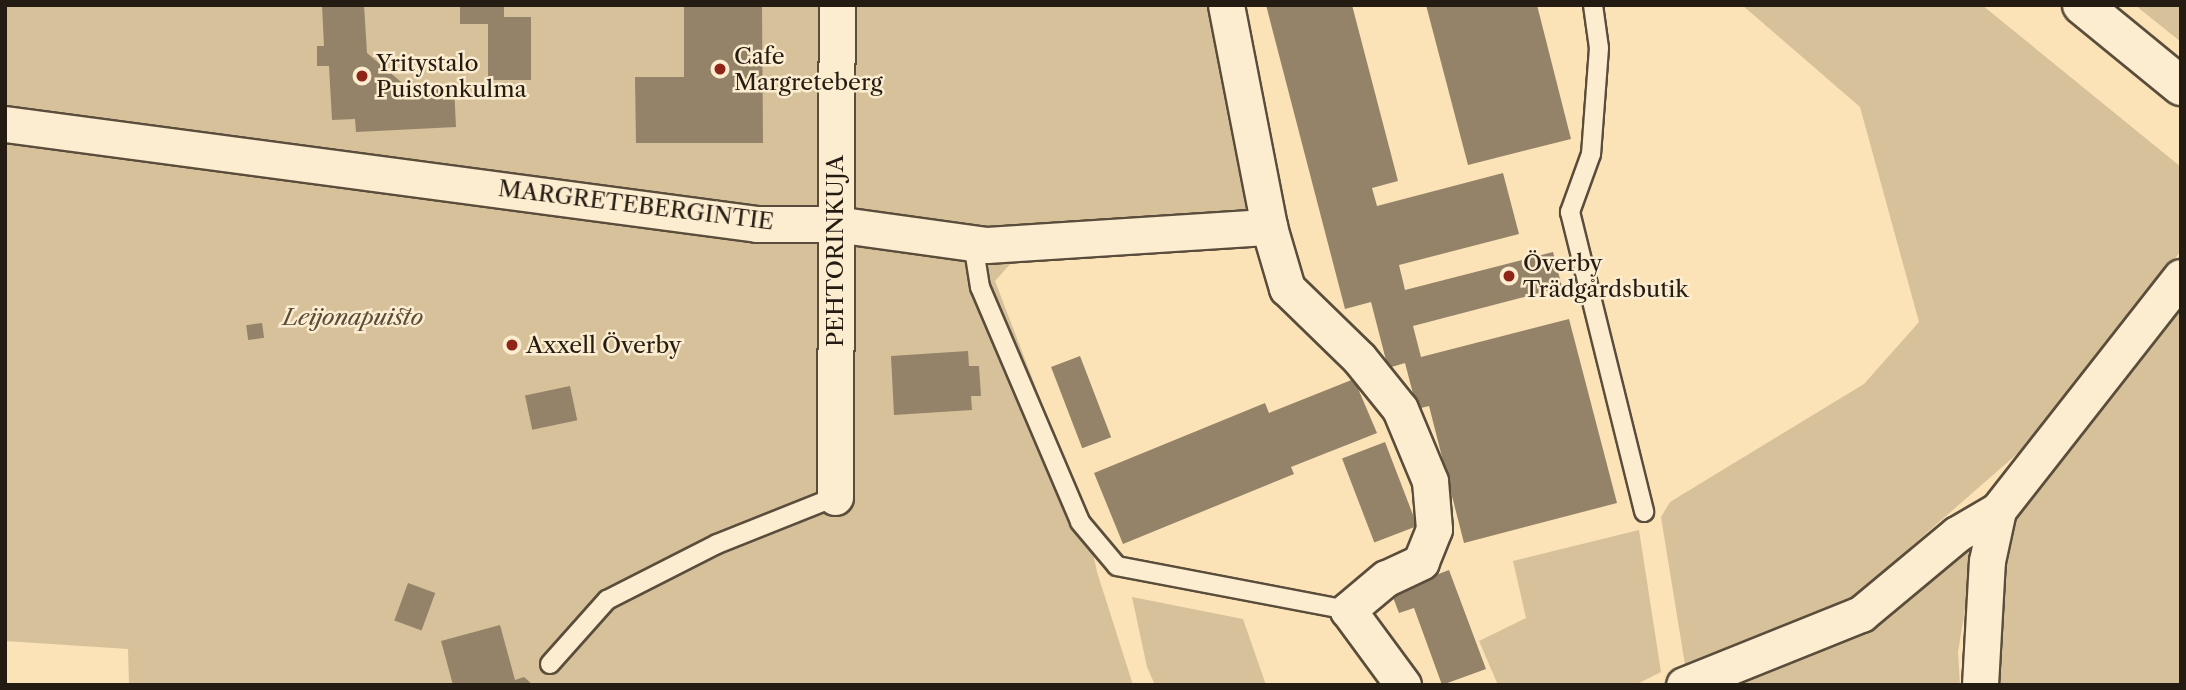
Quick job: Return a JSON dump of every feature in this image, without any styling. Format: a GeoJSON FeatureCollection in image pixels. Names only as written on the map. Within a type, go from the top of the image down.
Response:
{"type":"FeatureCollection","features":[{"type":"Feature","properties":{"kind":"main road"},"geometry":{"type":"LineString","coordinates":[[2082,5],[2181,86]]}},
{"type":"Feature","properties":{"kind":"street","name":"PEHTORINKUJA"},"geometry":{"type":"LineString","coordinates":[[835,497],[836,5]]}},
{"type":"Feature","properties":{"kind":"street"},"geometry":{"type":"LineString","coordinates":[[1226,5],[1269,227],[1287,288],[1359,358],[1400,409],[1430,481],[1434,529],[1421,562],[1386,578],[1348,610],[1387,658],[1403,685]]}},
{"type":"Feature","properties":{"kind":"street","name":"MARGRETEBERGINTIE"},"geometry":{"type":"LineString","coordinates":[[5,124],[757,224],[835,224],[973,243],[1269,227]]}},
{"type":"Feature","properties":{"kind":"street"},"geometry":{"type":"LineString","coordinates":[[1684,685],[1861,614],[1957,534],[1998,510],[2181,277]]}},
{"type":"Feature","properties":{"kind":"street"},"geometry":{"type":"LineString","coordinates":[[1980,685],[1987,561],[1998,510]]}},
{"type":"Feature","properties":{"kind":"lane"},"geometry":{"type":"LineString","coordinates":[[1593,5],[1599,48],[1591,154],[1570,212],[1644,512]]}},
{"type":"Feature","properties":{"kind":"lane"},"geometry":{"type":"LineString","coordinates":[[973,243],[980,287],[1080,522],[1118,566],[1348,610]]}},
{"type":"Feature","properties":{"kind":"lane"},"geometry":{"type":"LineString","coordinates":[[550,664],[607,600],[717,544],[835,497]]}},
{"type":"Feature","properties":{"kind":"green space","name":"Axxell Överby"},"geometry":{"type":"Polygon","coordinates":[[[5,5],[1238,5],[1290,242],[1013,261],[995,281],[1085,516],[1097,572],[1133,685],[129,685],[128,649],[5,641],[5,5]]]}},
{"type":"Feature","properties":{"kind":"green space"},"geometry":{"type":"Polygon","coordinates":[[[1742,5],[1982,5],[2181,167],[2181,251],[2017,454],[1851,599],[1686,671],[1661,517],[1670,502],[1864,384],[1919,322],[1860,107],[1742,5]]]}},
{"type":"Feature","properties":{"kind":"green space"},"geometry":{"type":"Polygon","coordinates":[[[2135,5],[2181,5],[2181,42],[2135,5]]]}},
{"type":"Feature","properties":{"kind":"green space"},"geometry":{"type":"Polygon","coordinates":[[[2181,303],[2181,685],[1993,685],[1996,577],[2012,517],[2181,303]]]}},
{"type":"Feature","properties":{"kind":"green space"},"geometry":{"type":"Polygon","coordinates":[[[1639,530],[1661,672],[1635,685],[1498,685],[1479,641],[1526,618],[1513,561],[1639,530]]]}},
{"type":"Feature","properties":{"kind":"green space"},"geometry":{"type":"Polygon","coordinates":[[[1975,548],[1958,652],[1960,685],[1720,685],[1975,548]]]}},
{"type":"Feature","properties":{"kind":"green space"},"geometry":{"type":"Polygon","coordinates":[[[1132,597],[1243,619],[1266,685],[1155,685],[1147,667],[1132,597]]]}},
{"type":"Feature","properties":{"kind":"building","name":"Yritystalo Puistonkulma"},"geometry":{"type":"Polygon","coordinates":[[[322,5],[364,5],[367,53],[407,87],[454,85],[456,127],[356,132],[355,119],[332,120],[329,66],[317,66],[317,46],[324,46],[322,5]]]}},
{"type":"Feature","properties":{"kind":"building"},"geometry":{"type":"Polygon","coordinates":[[[460,5],[504,5],[504,17],[531,17],[531,80],[488,80],[488,24],[460,24],[460,5]]]}},
{"type":"Feature","properties":{"kind":"building"},"geometry":{"type":"Polygon","coordinates":[[[684,5],[762,5],[763,143],[636,143],[635,77],[684,77],[684,5]]]}},
{"type":"Feature","properties":{"kind":"building","name":"Överby Trädgårdsbutik"},"geometry":{"type":"Polygon","coordinates":[[[1266,5],[1352,5],[1398,181],[1372,188],[1377,206],[1503,173],[1519,234],[1399,265],[1405,290],[1553,252],[1562,287],[1413,326],[1421,357],[1569,319],[1617,503],[1464,543],[1429,406],[1417,409],[1405,363],[1388,368],[1371,302],[1345,309],[1266,5]]]}},
{"type":"Feature","properties":{"kind":"building"},"geometry":{"type":"Polygon","coordinates":[[[1426,5],[1537,5],[1571,139],[1468,165],[1426,5]]]}},
{"type":"Feature","properties":{"kind":"building"},"geometry":{"type":"Polygon","coordinates":[[[262,323],[264,338],[248,340],[246,325],[262,323]]]}},
{"type":"Feature","properties":{"kind":"building"},"geometry":{"type":"Polygon","coordinates":[[[968,351],[969,366],[979,366],[981,396],[971,396],[972,410],[894,415],[891,356],[968,351]]]}},
{"type":"Feature","properties":{"kind":"building"},"geometry":{"type":"Polygon","coordinates":[[[1080,356],[1111,437],[1082,448],[1051,367],[1080,356]]]}},
{"type":"Feature","properties":{"kind":"building"},"geometry":{"type":"Polygon","coordinates":[[[1354,379],[1377,433],[1291,467],[1294,474],[1123,544],[1094,473],[1265,403],[1269,413],[1354,379]]]}},
{"type":"Feature","properties":{"kind":"building"},"geometry":{"type":"Polygon","coordinates":[[[570,386],[577,420],[532,430],[525,396],[570,386]]]}},
{"type":"Feature","properties":{"kind":"building"},"geometry":{"type":"Polygon","coordinates":[[[1385,442],[1417,526],[1374,543],[1342,458],[1385,442]]]}},
{"type":"Feature","properties":{"kind":"building"},"geometry":{"type":"Polygon","coordinates":[[[1449,570],[1486,669],[1442,685],[1414,608],[1399,613],[1391,592],[1449,570]]]}},
{"type":"Feature","properties":{"kind":"building"},"geometry":{"type":"Polygon","coordinates":[[[408,583],[435,593],[422,631],[394,621],[408,583]]]}},
{"type":"Feature","properties":{"kind":"building"},"geometry":{"type":"Polygon","coordinates":[[[500,625],[515,680],[524,677],[533,685],[453,685],[441,641],[500,625]]]}},
{"type":"Feature","properties":{"kind":"place","name":"Cafe Margreteberg"},"geometry":{"type":"Point","coordinates":[720,69]}},
{"type":"Feature","properties":{"kind":"place","name":"Yritystalo Puistonkulma"},"geometry":{"type":"Point","coordinates":[362,76]}},
{"type":"Feature","properties":{"kind":"place","name":"Överby Trädgårdsbutik"},"geometry":{"type":"Point","coordinates":[1509,276]}},
{"type":"Feature","properties":{"kind":"place","name":"Axxell Överby"},"geometry":{"type":"Point","coordinates":[512,345]}},
{"type":"Feature","properties":{"kind":"park label","name":"Leijonapuisto"},"geometry":{"type":"Point","coordinates":[353,317]}}]}
